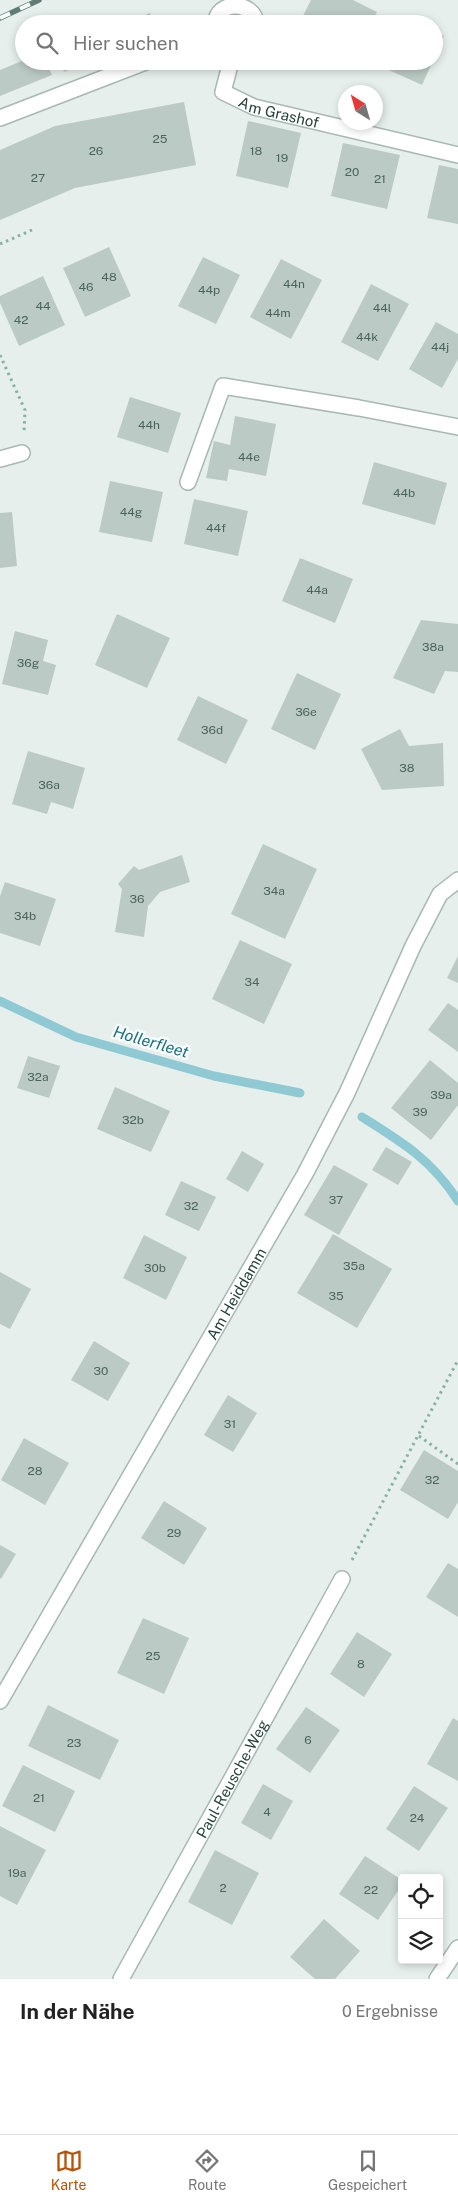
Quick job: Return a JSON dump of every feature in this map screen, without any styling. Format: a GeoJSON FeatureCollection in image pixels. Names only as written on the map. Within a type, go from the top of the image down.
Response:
{"type":"FeatureCollection","features":[{"type":"Feature","properties":{"kind":"street"},"geometry":{"type":"LineString","coordinates":[[217,15],[220,9],[227,3],[235,0],[245,1],[255,15]]}},
{"type":"Feature","properties":{"kind":"street"},"geometry":{"type":"LineString","coordinates":[[0,118],[125,70]]}},
{"type":"Feature","properties":{"kind":"street","name":"Am Grashof"},"geometry":{"type":"LineString","coordinates":[[229,70],[223,92],[254,107],[458,155]]}},
{"type":"Feature","properties":{"kind":"street"},"geometry":{"type":"LineString","coordinates":[[188,482],[223,386],[359,408],[458,427]]}},
{"type":"Feature","properties":{"kind":"street"},"geometry":{"type":"LineString","coordinates":[[0,459],[22,453]]}},
{"type":"Feature","properties":{"kind":"street","name":"Am Heiddamm"},"geometry":{"type":"LineString","coordinates":[[0,1701],[305,1174],[347,1093],[413,946],[440,894],[458,880]]}},
{"type":"Feature","properties":{"kind":"street","name":"Paul-Reusche-Weg"},"geometry":{"type":"LineString","coordinates":[[121,1979],[342,1579]]}},
{"type":"Feature","properties":{"kind":"street"},"geometry":{"type":"LineString","coordinates":[[437,1979],[458,1948]]}},
{"type":"Feature","properties":{"kind":"path"},"geometry":{"type":"LineString","coordinates":[[0,244],[32,230]]}},
{"type":"Feature","properties":{"kind":"path"},"geometry":{"type":"LineString","coordinates":[[0,354],[25,410],[22,453]]}},
{"type":"Feature","properties":{"kind":"path"},"geometry":{"type":"LineString","coordinates":[[342,1579],[458,1360]]}},
{"type":"Feature","properties":{"kind":"path"},"geometry":{"type":"LineString","coordinates":[[419,1436],[458,1464]]}},
{"type":"Feature","properties":{"kind":"building"},"geometry":{"type":"Polygon","coordinates":[[[311,0],[353,0],[377,12],[376,15],[304,15],[311,0]]]}},
{"type":"Feature","properties":{"kind":"building"},"geometry":{"type":"Polygon","coordinates":[[[15,64],[15,70],[50,70],[52,75],[0,96],[0,70],[15,64]]]}},
{"type":"Feature","properties":{"kind":"building"},"geometry":{"type":"Polygon","coordinates":[[[389,70],[429,70],[422,85],[389,70]]]}},
{"type":"Feature","properties":{"kind":"building"},"geometry":{"type":"Polygon","coordinates":[[[184,102],[196,165],[75,188],[0,220],[0,150],[55,126],[184,102]]]}},
{"type":"Feature","properties":{"kind":"building"},"geometry":{"type":"Polygon","coordinates":[[[248,121],[301,133],[288,188],[236,176],[248,121]]]}},
{"type":"Feature","properties":{"kind":"building"},"geometry":{"type":"Polygon","coordinates":[[[343,143],[400,155],[387,209],[331,196],[343,143]]]}},
{"type":"Feature","properties":{"kind":"building"},"geometry":{"type":"Polygon","coordinates":[[[439,165],[458,169],[458,224],[427,218],[439,165]]]}},
{"type":"Feature","properties":{"kind":"building"},"geometry":{"type":"Polygon","coordinates":[[[109,247],[131,296],[85,317],[63,268],[109,247]]]}},
{"type":"Feature","properties":{"kind":"building"},"geometry":{"type":"Polygon","coordinates":[[[203,257],[240,275],[216,324],[178,306],[203,257]]]}},
{"type":"Feature","properties":{"kind":"building"},"geometry":{"type":"Polygon","coordinates":[[[281,259],[322,280],[291,339],[250,317],[281,259]]]}},
{"type":"Feature","properties":{"kind":"building"},"geometry":{"type":"Polygon","coordinates":[[[43,276],[65,325],[19,346],[0,303],[0,296],[43,276]]]}},
{"type":"Feature","properties":{"kind":"building"},"geometry":{"type":"Polygon","coordinates":[[[371,284],[409,304],[378,361],[341,342],[371,284]]]}},
{"type":"Feature","properties":{"kind":"building"},"geometry":{"type":"Polygon","coordinates":[[[436,322],[458,334],[458,359],[442,388],[409,369],[436,322]]]}},
{"type":"Feature","properties":{"kind":"building"},"geometry":{"type":"Polygon","coordinates":[[[130,397],[181,413],[168,453],[117,437],[130,397]]]}},
{"type":"Feature","properties":{"kind":"building"},"geometry":{"type":"Polygon","coordinates":[[[235,416],[276,424],[266,476],[229,469],[227,481],[206,478],[214,441],[230,445],[235,416]]]}},
{"type":"Feature","properties":{"kind":"building"},"geometry":{"type":"Polygon","coordinates":[[[374,462],[447,483],[435,525],[362,504],[374,462]]]}},
{"type":"Feature","properties":{"kind":"building"},"geometry":{"type":"Polygon","coordinates":[[[110,481],[163,492],[152,542],[99,532],[110,481]]]}},
{"type":"Feature","properties":{"kind":"building"},"geometry":{"type":"Polygon","coordinates":[[[194,499],[248,511],[238,556],[184,544],[194,499]]]}},
{"type":"Feature","properties":{"kind":"building"},"geometry":{"type":"Polygon","coordinates":[[[12,512],[17,566],[0,568],[0,513],[12,512]]]}},
{"type":"Feature","properties":{"kind":"building"},"geometry":{"type":"Polygon","coordinates":[[[300,558],[353,579],[335,623],[282,601],[300,558]]]}},
{"type":"Feature","properties":{"kind":"building"},"geometry":{"type":"Polygon","coordinates":[[[117,614],[170,638],[147,688],[95,665],[117,614]]]}},
{"type":"Feature","properties":{"kind":"building"},"geometry":{"type":"Polygon","coordinates":[[[421,620],[458,624],[458,672],[445,671],[434,694],[393,678],[421,620]]]}},
{"type":"Feature","properties":{"kind":"building"},"geometry":{"type":"Polygon","coordinates":[[[15,631],[48,640],[43,661],[56,665],[48,695],[2,684],[15,631]]]}},
{"type":"Feature","properties":{"kind":"building"},"geometry":{"type":"Polygon","coordinates":[[[297,673],[341,694],[315,750],[271,729],[297,673]]]}},
{"type":"Feature","properties":{"kind":"building"},"geometry":{"type":"Polygon","coordinates":[[[198,696],[248,720],[226,764],[177,740],[198,696]]]}},
{"type":"Feature","properties":{"kind":"building"},"geometry":{"type":"Polygon","coordinates":[[[400,729],[409,746],[443,743],[444,786],[382,790],[361,749],[400,729]]]}},
{"type":"Feature","properties":{"kind":"building"},"geometry":{"type":"Polygon","coordinates":[[[28,751],[85,768],[73,809],[51,802],[47,814],[12,804],[28,751]]]}},
{"type":"Feature","properties":{"kind":"building"},"geometry":{"type":"Polygon","coordinates":[[[263,844],[317,869],[285,939],[231,914],[263,844]]]}},
{"type":"Feature","properties":{"kind":"building"},"geometry":{"type":"Polygon","coordinates":[[[182,855],[190,882],[160,892],[148,906],[144,937],[115,932],[122,889],[118,884],[134,866],[139,870],[182,855]]]}},
{"type":"Feature","properties":{"kind":"building"},"geometry":{"type":"Polygon","coordinates":[[[5,882],[56,899],[40,946],[0,933],[0,896],[5,882]]]}},
{"type":"Feature","properties":{"kind":"building"},"geometry":{"type":"Polygon","coordinates":[[[240,940],[292,964],[264,1024],[212,999],[240,940]]]}},
{"type":"Feature","properties":{"kind":"building"},"geometry":{"type":"Polygon","coordinates":[[[458,956],[458,983],[447,978],[458,956]]]}},
{"type":"Feature","properties":{"kind":"building"},"geometry":{"type":"Polygon","coordinates":[[[448,1003],[458,1010],[458,1052],[428,1030],[448,1003]]]}},
{"type":"Feature","properties":{"kind":"building"},"geometry":{"type":"Polygon","coordinates":[[[28,1056],[60,1066],[49,1098],[17,1088],[28,1056]]]}},
{"type":"Feature","properties":{"kind":"building"},"geometry":{"type":"Polygon","coordinates":[[[430,1060],[458,1083],[458,1105],[431,1140],[391,1108],[430,1060]]]}},
{"type":"Feature","properties":{"kind":"building"},"geometry":{"type":"Polygon","coordinates":[[[115,1087],[170,1111],[151,1152],[97,1129],[115,1087]]]}},
{"type":"Feature","properties":{"kind":"building"},"geometry":{"type":"Polygon","coordinates":[[[386,1147],[412,1162],[398,1185],[372,1170],[386,1147]]]}},
{"type":"Feature","properties":{"kind":"building"},"geometry":{"type":"Polygon","coordinates":[[[242,1151],[264,1164],[248,1192],[226,1179],[242,1151]]]}},
{"type":"Feature","properties":{"kind":"building"},"geometry":{"type":"Polygon","coordinates":[[[334,1165],[368,1184],[339,1235],[304,1215],[334,1165]]]}},
{"type":"Feature","properties":{"kind":"building"},"geometry":{"type":"Polygon","coordinates":[[[181,1181],[216,1197],[199,1231],[165,1215],[181,1181]]]}},
{"type":"Feature","properties":{"kind":"building"},"geometry":{"type":"Polygon","coordinates":[[[333,1234],[392,1269],[357,1328],[297,1293],[333,1234]]]}},
{"type":"Feature","properties":{"kind":"building"},"geometry":{"type":"Polygon","coordinates":[[[144,1235],[187,1257],[166,1300],[123,1278],[144,1235]]]}},
{"type":"Feature","properties":{"kind":"building"},"geometry":{"type":"Polygon","coordinates":[[[0,1272],[31,1289],[10,1329],[0,1324],[0,1272]]]}},
{"type":"Feature","properties":{"kind":"building"},"geometry":{"type":"Polygon","coordinates":[[[94,1341],[130,1363],[108,1401],[71,1380],[94,1341]]]}},
{"type":"Feature","properties":{"kind":"building"},"geometry":{"type":"Polygon","coordinates":[[[228,1395],[257,1413],[233,1452],[204,1435],[228,1395]]]}},
{"type":"Feature","properties":{"kind":"building"},"geometry":{"type":"Polygon","coordinates":[[[24,1438],[69,1463],[45,1505],[1,1480],[24,1438]]]}},
{"type":"Feature","properties":{"kind":"building"},"geometry":{"type":"Polygon","coordinates":[[[424,1450],[458,1471],[458,1502],[448,1519],[400,1490],[424,1450]]]}},
{"type":"Feature","properties":{"kind":"building"},"geometry":{"type":"Polygon","coordinates":[[[164,1501],[207,1528],[184,1565],[141,1538],[164,1501]]]}},
{"type":"Feature","properties":{"kind":"building"},"geometry":{"type":"Polygon","coordinates":[[[0,1545],[16,1554],[1,1579],[0,1578],[0,1545]]]}},
{"type":"Feature","properties":{"kind":"building"},"geometry":{"type":"Polygon","coordinates":[[[448,1563],[458,1569],[458,1617],[426,1597],[448,1563]]]}},
{"type":"Feature","properties":{"kind":"building"},"geometry":{"type":"Polygon","coordinates":[[[143,1618],[189,1638],[164,1694],[117,1673],[143,1618]]]}},
{"type":"Feature","properties":{"kind":"building"},"geometry":{"type":"Polygon","coordinates":[[[357,1632],[392,1654],[364,1697],[330,1674],[357,1632]]]}},
{"type":"Feature","properties":{"kind":"building"},"geometry":{"type":"Polygon","coordinates":[[[48,1705],[119,1740],[100,1780],[28,1746],[48,1705]]]}},
{"type":"Feature","properties":{"kind":"building"},"geometry":{"type":"Polygon","coordinates":[[[306,1707],[340,1730],[310,1773],[276,1749],[306,1707]]]}},
{"type":"Feature","properties":{"kind":"building"},"geometry":{"type":"Polygon","coordinates":[[[453,1718],[458,1721],[458,1781],[427,1764],[453,1718]]]}},
{"type":"Feature","properties":{"kind":"building"},"geometry":{"type":"Polygon","coordinates":[[[23,1765],[75,1791],[55,1832],[2,1806],[23,1765]]]}},
{"type":"Feature","properties":{"kind":"building"},"geometry":{"type":"Polygon","coordinates":[[[263,1784],[293,1801],[271,1840],[241,1823],[263,1784]]]}},
{"type":"Feature","properties":{"kind":"building"},"geometry":{"type":"Polygon","coordinates":[[[414,1786],[448,1808],[419,1851],[386,1829],[414,1786]]]}},
{"type":"Feature","properties":{"kind":"building"},"geometry":{"type":"Polygon","coordinates":[[[0,1826],[46,1850],[17,1905],[0,1896],[0,1826]]]}},
{"type":"Feature","properties":{"kind":"building"},"geometry":{"type":"Polygon","coordinates":[[[215,1850],[259,1873],[232,1925],[188,1902],[215,1850]]]}},
{"type":"Feature","properties":{"kind":"building"},"geometry":{"type":"Polygon","coordinates":[[[365,1856],[398,1877],[398,1891],[378,1920],[339,1894],[365,1856]]]}},
{"type":"Feature","properties":{"kind":"building"},"geometry":{"type":"Polygon","coordinates":[[[324,1919],[360,1951],[335,1979],[315,1979],[290,1957],[324,1919]]]}},
{"type":"Feature","properties":{"kind":"waterway","name":"Hollerfleet"},"geometry":{"type":"LineString","coordinates":[[0,1001],[76,1037],[214,1076],[300,1093]]}},
{"type":"Feature","properties":{"kind":"waterway","name":"Hollerfleet"},"geometry":{"type":"LineString","coordinates":[[362,1117],[403,1144],[427,1163],[438,1174],[458,1201]]}},
{"type":"Feature","properties":{"kind":"railway"},"geometry":{"type":"LineString","coordinates":[[0,18],[39,0]]}}]}
